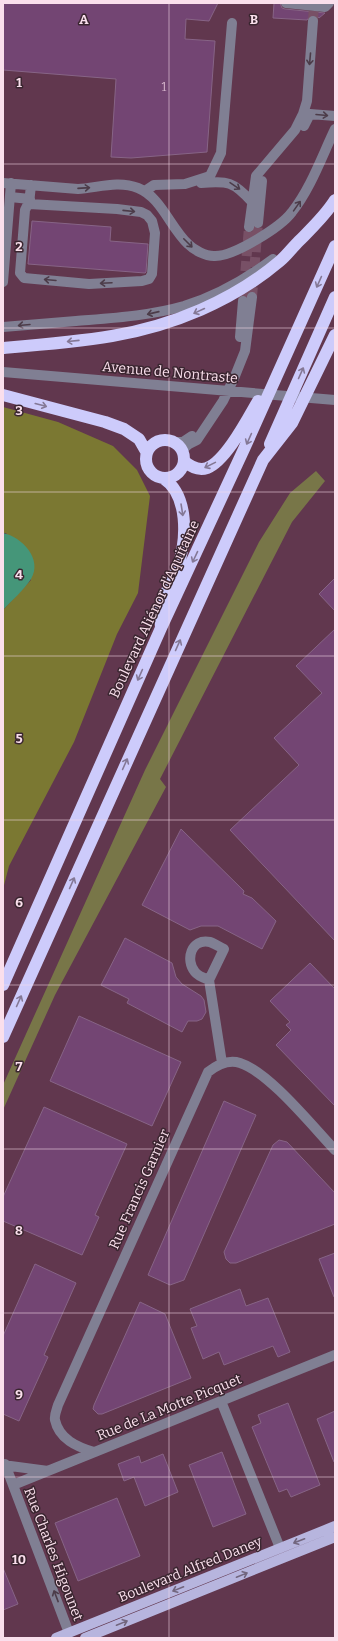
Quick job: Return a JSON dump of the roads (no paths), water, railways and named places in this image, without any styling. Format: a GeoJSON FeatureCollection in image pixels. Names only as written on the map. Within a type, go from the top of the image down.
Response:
{"type":"FeatureCollection","features":[{"type":"Feature","properties":{"kind":"highway"},"geometry":{"type":"LineString","coordinates":[[3,348],[113,336],[146,328],[190,314],[219,301],[257,278],[280,261],[326,213],[335,200]]}},
{"type":"Feature","properties":{"kind":"highway","name":"Boulevard Aliénor d'Aquitaine"},"geometry":{"type":"LineString","coordinates":[[3,985],[161,628],[335,246]]}},
{"type":"Feature","properties":{"kind":"highway"},"geometry":{"type":"LineString","coordinates":[[3,1037],[335,298]]}},
{"type":"Feature","properties":{"kind":"highway"},"geometry":{"type":"LineString","coordinates":[[263,460],[292,423],[334,338]]}},
{"type":"Feature","properties":{"kind":"highway"},"geometry":{"type":"LineString","coordinates":[[161,628],[160,609],[178,566],[183,536],[183,521],[178,494],[163,478],[152,473],[149,469],[146,458],[147,453],[150,447],[161,440],[180,451],[189,465],[200,469],[207,468],[214,464],[241,431],[273,377],[281,367]]}},
{"type":"Feature","properties":{"kind":"highway"},"geometry":{"type":"LineString","coordinates":[[3,395],[104,422],[124,429],[139,440],[147,453]]}},
{"type":"Feature","properties":{"kind":"highway"},"geometry":{"type":"LineString","coordinates":[[163,478],[169,478],[179,472],[180,451]]}},
{"type":"Feature","properties":{"kind":"main road","name":"Boulevard Alfred Daney"},"geometry":{"type":"LineString","coordinates":[[56,1638],[335,1526]]}},
{"type":"Feature","properties":{"kind":"main road","name":"Boulevard Alfred Daney"},"geometry":{"type":"LineString","coordinates":[[85,1638],[335,1537]]}},
{"type":"Feature","properties":{"kind":"street"},"geometry":{"type":"LineString","coordinates":[[286,3],[325,7],[329,3]]}},
{"type":"Feature","properties":{"kind":"street"},"geometry":{"type":"LineString","coordinates":[[313,21],[307,101],[302,120],[256,176],[251,205],[253,225],[262,178],[302,130],[310,114],[335,116]]}},
{"type":"Feature","properties":{"kind":"street"},"geometry":{"type":"LineString","coordinates":[[185,184],[210,176],[221,153],[232,23]]}},
{"type":"Feature","properties":{"kind":"street"},"geometry":{"type":"LineString","coordinates":[[3,282],[10,197],[7,183],[78,189],[104,185],[136,187],[145,191],[153,198],[187,243],[205,255],[215,257],[230,253],[277,227],[291,214],[301,199],[335,129]]}},
{"type":"Feature","properties":{"kind":"street"},"geometry":{"type":"LineString","coordinates":[[145,191],[154,185],[229,182],[243,192],[251,205]]}},
{"type":"Feature","properties":{"kind":"street"},"geometry":{"type":"LineString","coordinates":[[10,197],[30,202],[52,206],[90,207],[141,212],[147,214],[152,221],[155,233],[152,274],[149,279],[142,281],[89,284],[24,278],[20,273],[25,210],[30,202],[31,185]]}},
{"type":"Feature","properties":{"kind":"street"},"geometry":{"type":"LineString","coordinates":[[59,205],[61,187]]}},
{"type":"Feature","properties":{"kind":"street"},"geometry":{"type":"LineString","coordinates":[[3,327],[132,316],[184,306],[217,293],[256,272],[299,241]]}},
{"type":"Feature","properties":{"kind":"street"},"geometry":{"type":"LineString","coordinates":[[180,451],[197,440],[223,401],[235,376],[246,351],[248,299]]}},
{"type":"Feature","properties":{"kind":"street","name":"Avenue de Nontraste"},"geometry":{"type":"LineString","coordinates":[[3,372],[335,400]]}},
{"type":"Feature","properties":{"kind":"street"},"geometry":{"type":"LineString","coordinates":[[209,980],[222,1063],[239,1063],[252,1068],[286,1098],[335,1150]]}},
{"type":"Feature","properties":{"kind":"street","name":"Rue Francis Garnier"},"geometry":{"type":"LineString","coordinates":[[94,1452],[78,1448],[69,1442],[58,1429],[55,1418],[58,1404],[198,1091],[208,1072],[222,1063]]}},
{"type":"Feature","properties":{"kind":"street","name":"Rue de La Motte Picquet"},"geometry":{"type":"LineString","coordinates":[[13,1485],[335,1355]]}},
{"type":"Feature","properties":{"kind":"street"},"geometry":{"type":"LineString","coordinates":[[221,1401],[280,1548]]}},
{"type":"Feature","properties":{"kind":"street"},"geometry":{"type":"LineString","coordinates":[[4,1465],[48,1471]]}},
{"type":"Feature","properties":{"kind":"street","name":"Rue Charles Higounet"},"geometry":{"type":"LineString","coordinates":[[4,1465],[69,1633]]}},
{"type":"Feature","properties":{"kind":"tunnel"},"geometry":{"type":"LineString","coordinates":[[313,21],[314,3]]}},
{"type":"Feature","properties":{"kind":"tunnel"},"geometry":{"type":"LineString","coordinates":[[252,297],[258,223]]}},
{"type":"Feature","properties":{"kind":"tunnel"},"geometry":{"type":"LineString","coordinates":[[243,301],[249,227]]}}]}
